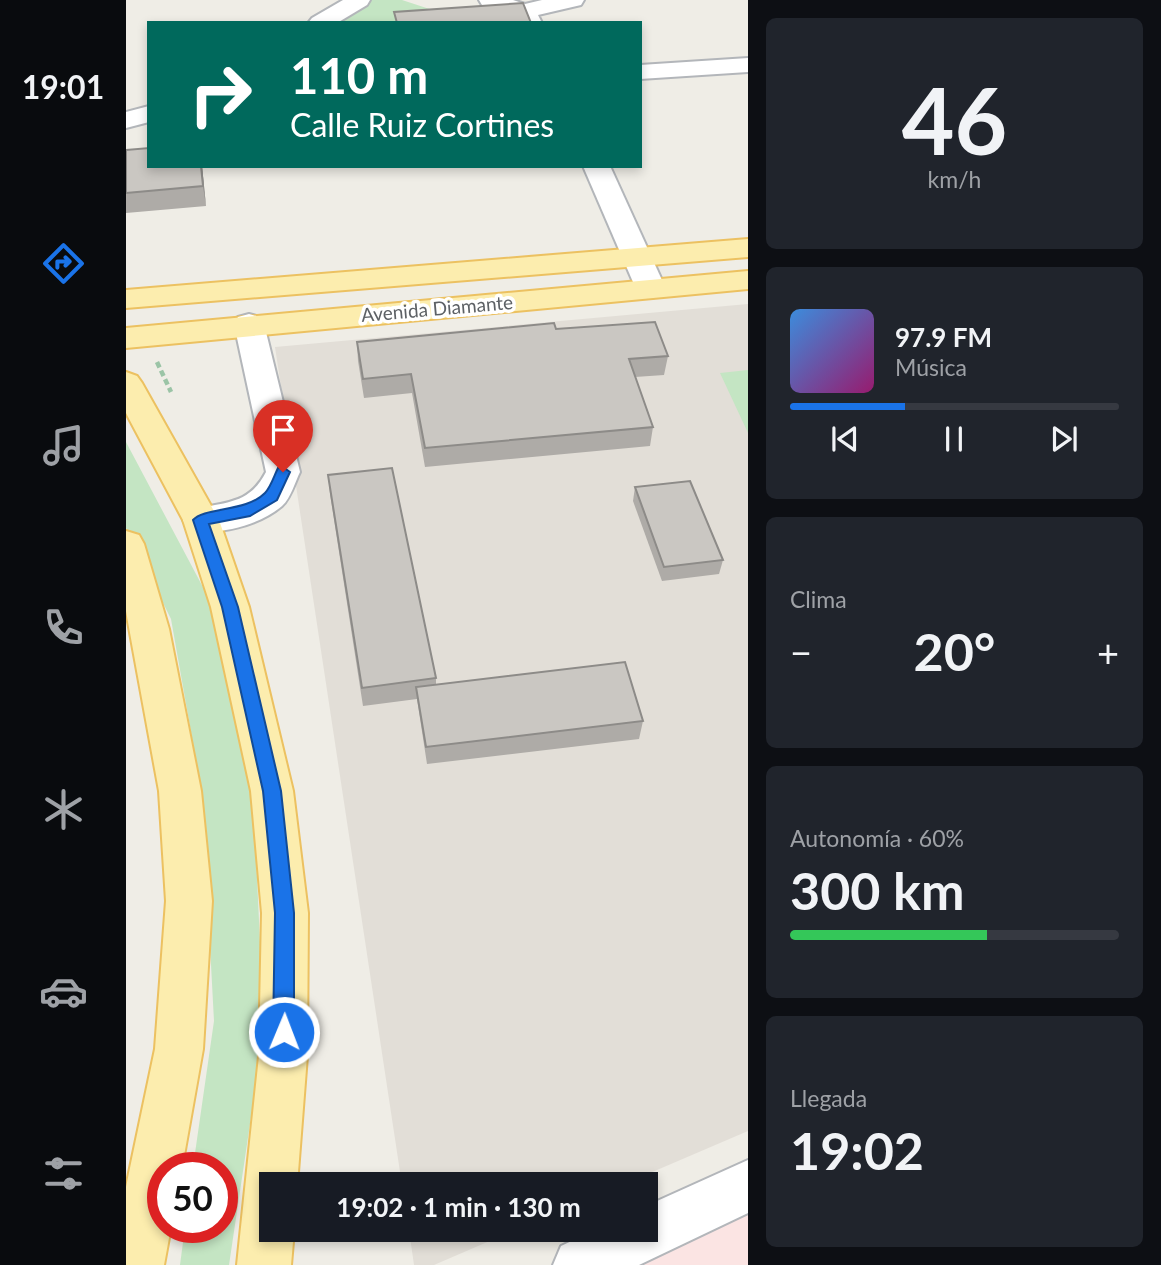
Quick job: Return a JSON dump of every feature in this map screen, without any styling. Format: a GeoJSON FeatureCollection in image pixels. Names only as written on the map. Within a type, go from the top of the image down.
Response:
{"type":"FeatureCollection","features":[{"type":"Feature","properties":{"kind":"main road","name":"Avenida Diamante"},"geometry":{"type":"LineString","coordinates":[[126,299],[748,248]]}},
{"type":"Feature","properties":{"kind":"main road","name":"Avenida Diamante"},"geometry":{"type":"LineString","coordinates":[[126,338],[249,324],[748,280]]}},
{"type":"Feature","properties":{"kind":"main road"},"geometry":{"type":"LineString","coordinates":[[126,383],[201,520],[230,607],[272,791],[285,913],[283,1056],[272,1172]]}},
{"type":"Feature","properties":{"kind":"main road"},"geometry":{"type":"LineString","coordinates":[[126,544],[150,629],[180,791],[189,901],[179,1049],[137,1265]]}},
{"type":"Feature","properties":{"kind":"main road"},"geometry":{"type":"LineString","coordinates":[[264,1265],[266,1242]]}},
{"type":"Feature","properties":{"kind":"street"},"geometry":{"type":"LineString","coordinates":[[323,21],[359,0]]}},
{"type":"Feature","properties":{"kind":"street"},"geometry":{"type":"LineString","coordinates":[[490,0],[527,17],[573,0]]}},
{"type":"Feature","properties":{"kind":"street"},"geometry":{"type":"LineString","coordinates":[[642,72],[748,65]]}},
{"type":"Feature","properties":{"kind":"street"},"geometry":{"type":"LineString","coordinates":[[126,120],[147,115]]}},
{"type":"Feature","properties":{"kind":"street"},"geometry":{"type":"LineString","coordinates":[[597,168],[651,289]]}},
{"type":"Feature","properties":{"kind":"street"},"geometry":{"type":"LineString","coordinates":[[201,520],[245,512],[271,496],[283,472],[249,324]]}},
{"type":"Feature","properties":{"kind":"street"},"geometry":{"type":"LineString","coordinates":[[580,1265],[748,1186]]}},
{"type":"Feature","properties":{"kind":"shaded area"},"geometry":{"type":"Polygon","coordinates":[[[748,304],[748,1131],[652,1172],[400,1172],[275,347],[748,304]]]}},
{"type":"Feature","properties":{"kind":"shaded area"},"geometry":{"type":"Polygon","coordinates":[[[748,1209],[748,1265],[637,1265],[748,1209]]]}},
{"type":"Feature","properties":{"kind":"shaded area"},"geometry":{"type":"Polygon","coordinates":[[[411,1242],[487,1242],[434,1265],[414,1265],[411,1242]]]}},
{"type":"Feature","properties":{"kind":"green space"},"geometry":{"type":"Polygon","coordinates":[[[372,0],[402,0],[457,18],[458,21],[340,21],[372,0]]]}},
{"type":"Feature","properties":{"kind":"green space"},"geometry":{"type":"Polygon","coordinates":[[[748,370],[748,433],[720,373],[748,370]]]}},
{"type":"Feature","properties":{"kind":"green space"},"geometry":{"type":"Polygon","coordinates":[[[126,442],[214,608],[253,790],[264,1030],[238,1205],[238,1152],[195,1152],[214,1021],[202,794],[171,619],[126,528],[126,442]]]}},
{"type":"Feature","properties":{"kind":"green space"},"geometry":{"type":"Polygon","coordinates":[[[183,1243],[232,1243],[229,1265],[180,1265],[183,1243]]]}},
{"type":"Feature","properties":{"kind":"building"},"geometry":{"type":"Polygon","coordinates":[[[523,3],[530,21],[396,21],[394,12],[523,3]]]}},
{"type":"Feature","properties":{"kind":"building"},"geometry":{"type":"Polygon","coordinates":[[[147,148],[147,168],[201,168],[203,186],[126,193],[126,150],[147,148]]]}},
{"type":"Feature","properties":{"kind":"building"},"geometry":{"type":"Polygon","coordinates":[[[655,322],[668,356],[629,359],[653,427],[425,448],[411,374],[363,379],[357,342],[554,323],[556,329],[655,322]]]}},
{"type":"Feature","properties":{"kind":"building"},"geometry":{"type":"Polygon","coordinates":[[[392,468],[436,678],[362,688],[328,475],[392,468]]]}},
{"type":"Feature","properties":{"kind":"building"},"geometry":{"type":"Polygon","coordinates":[[[690,481],[723,560],[664,567],[635,487],[690,481]]]}},
{"type":"Feature","properties":{"kind":"building"},"geometry":{"type":"Polygon","coordinates":[[[625,662],[643,721],[426,747],[416,687],[625,662]]]}},
{"type":"Feature","properties":{"kind":"route"},"geometry":{"type":"LineString","coordinates":[[283,472],[271,496],[245,512],[201,520],[230,607],[272,791],[285,913],[284,1032]]}}]}
